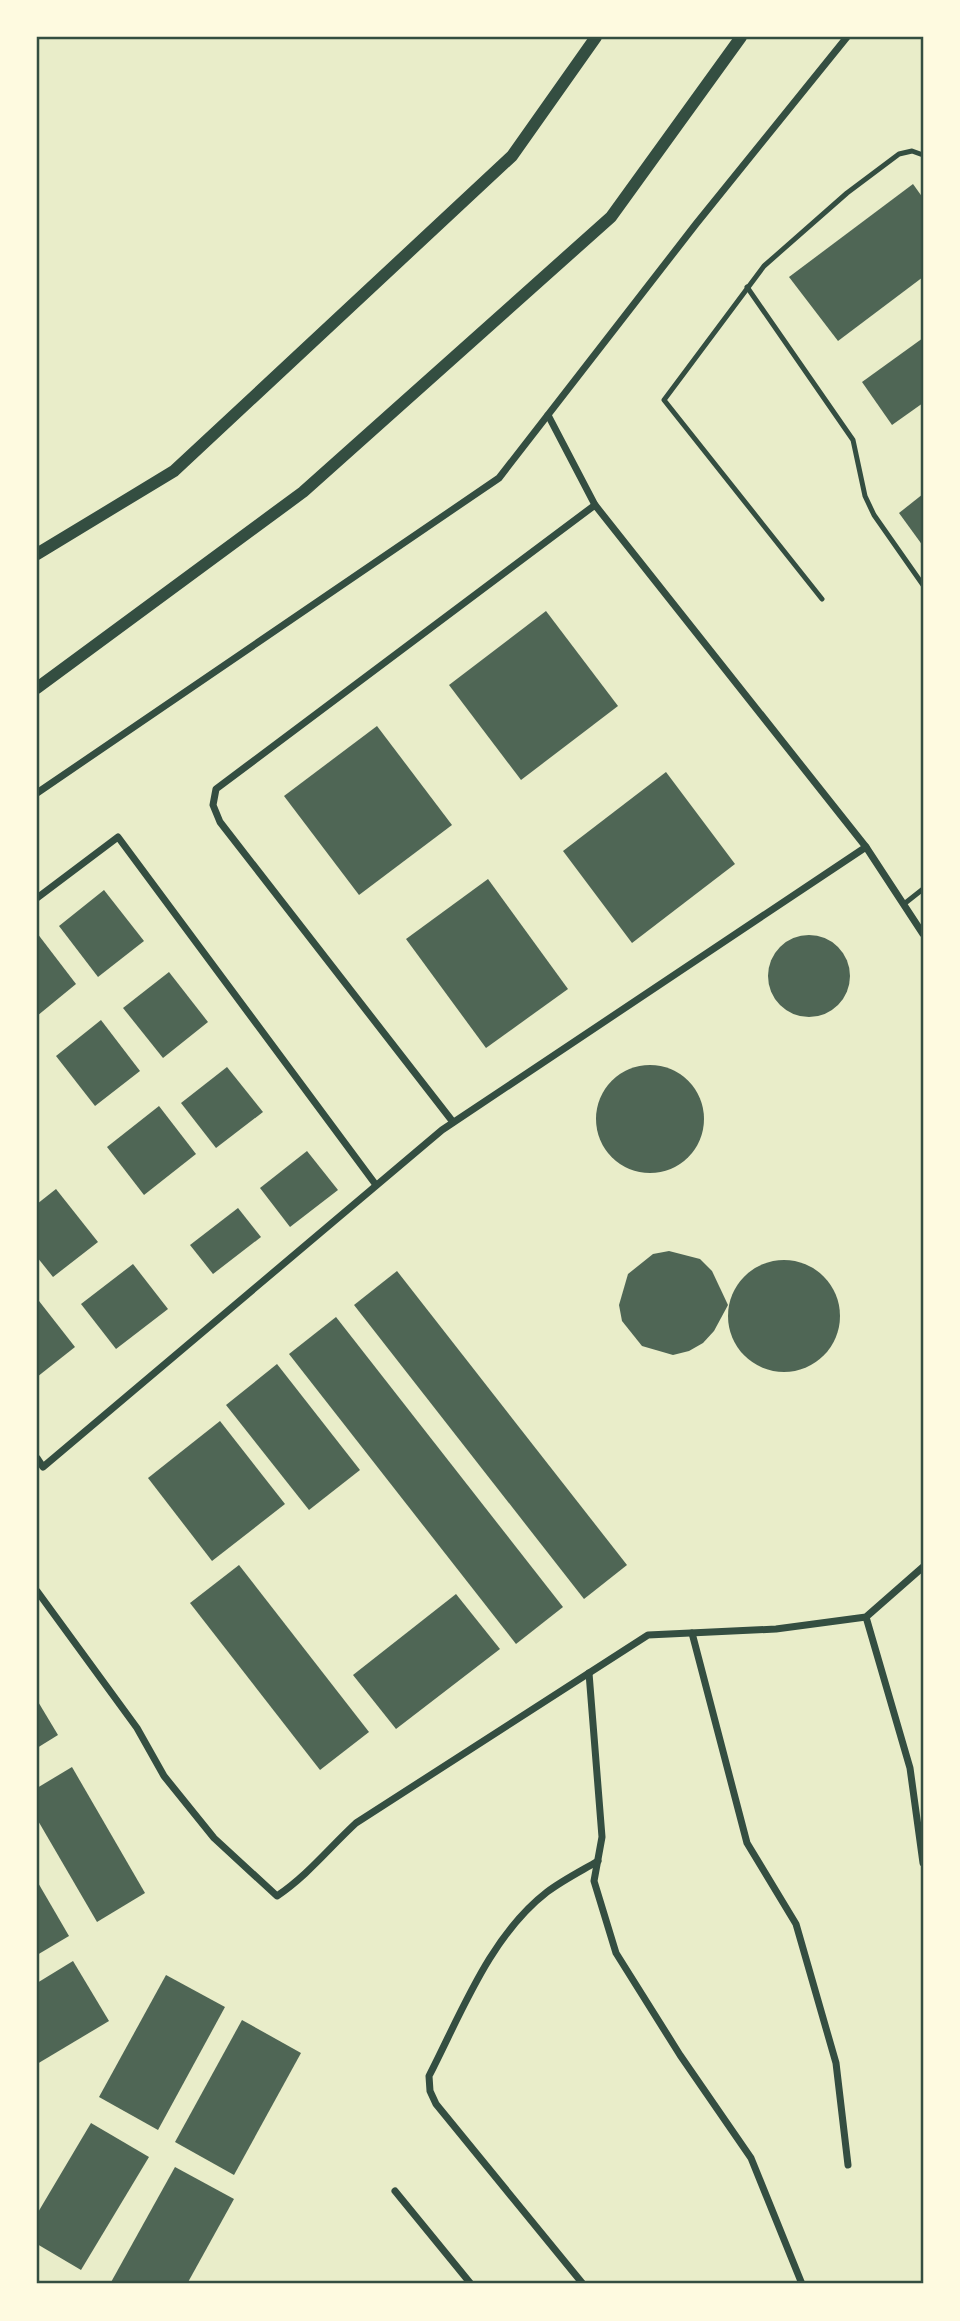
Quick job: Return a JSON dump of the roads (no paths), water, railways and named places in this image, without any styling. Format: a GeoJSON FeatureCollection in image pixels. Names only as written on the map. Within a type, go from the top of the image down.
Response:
{"type":"FeatureCollection","features":[{"type":"Feature","properties":{"kind":"street"},"geometry":{"type":"LineString","coordinates":[[37,554],[174,471],[512,156],[596,37]]}},
{"type":"Feature","properties":{"kind":"street"},"geometry":{"type":"LineString","coordinates":[[37,688],[303,492],[611,217],[741,37]]}},
{"type":"Feature","properties":{"kind":"street"},"geometry":{"type":"LineString","coordinates":[[37,793],[499,478],[696,223],[847,37]]}},
{"type":"Feature","properties":{"kind":"street"},"geometry":{"type":"LineString","coordinates":[[548,415],[595,505],[866,847],[923,934]]}},
{"type":"Feature","properties":{"kind":"street"},"geometry":{"type":"LineString","coordinates":[[453,1122],[220,822],[213,805],[216,789],[595,505]]}},
{"type":"Feature","properties":{"kind":"street"},"geometry":{"type":"LineString","coordinates":[[37,898],[118,837],[376,1185]]}},
{"type":"Feature","properties":{"kind":"street"},"geometry":{"type":"LineString","coordinates":[[37,1458],[43,1466],[453,1122],[866,847]]}},
{"type":"Feature","properties":{"kind":"street"},"geometry":{"type":"LineString","coordinates":[[37,1591],[137,1728],[164,1776],[214,1838],[277,1896],[316,1867],[332,1845],[356,1823],[648,1635],[776,1629],[866,1617],[923,1567]]}},
{"type":"Feature","properties":{"kind":"street"},"geometry":{"type":"LineString","coordinates":[[866,1617],[910,1768],[923,1863]]}},
{"type":"Feature","properties":{"kind":"street"},"geometry":{"type":"LineString","coordinates":[[692,1633],[747,1843],[796,1924],[836,2063],[848,2165]]}},
{"type":"Feature","properties":{"kind":"street"},"geometry":{"type":"LineString","coordinates":[[589,1673],[602,1837],[594,1881],[616,1953],[680,2055],[751,2158],[802,2284]]}},
{"type":"Feature","properties":{"kind":"street"},"geometry":{"type":"LineString","coordinates":[[583,2284],[436,2104],[430,2091],[429,2076],[491,1957],[547,1892],[598,1861]]}},
{"type":"Feature","properties":{"kind":"street"},"geometry":{"type":"LineString","coordinates":[[395,2191],[471,2284]]}},
{"type":"Feature","properties":{"kind":"lane"},"geometry":{"type":"LineString","coordinates":[[822,599],[664,400],[764,266],[847,193],[900,154],[912,151],[923,155]]}},
{"type":"Feature","properties":{"kind":"lane"},"geometry":{"type":"LineString","coordinates":[[747,287],[853,440],[866,496],[874,515],[923,584]]}},
{"type":"Feature","properties":{"kind":"lane"},"geometry":{"type":"LineString","coordinates":[[904,904],[923,890]]}}]}
